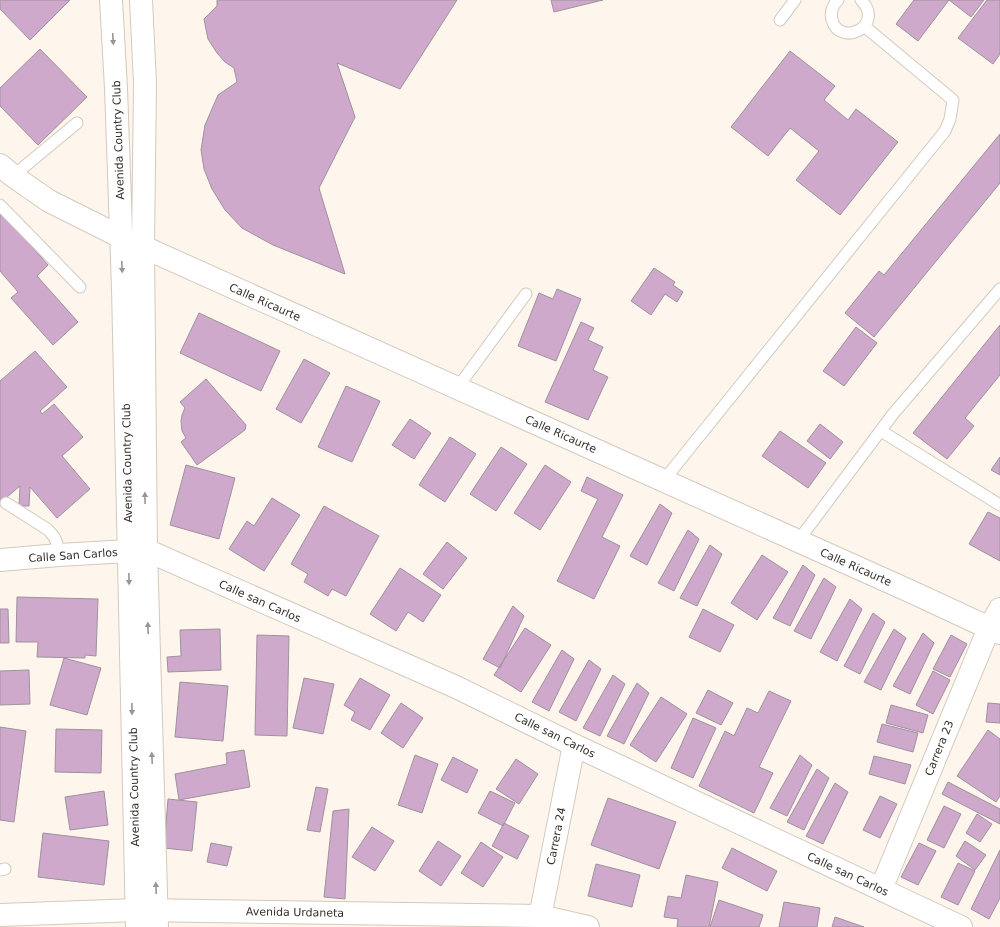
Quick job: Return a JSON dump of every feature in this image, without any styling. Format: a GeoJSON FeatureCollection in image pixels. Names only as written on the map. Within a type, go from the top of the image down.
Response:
{"type":"FeatureCollection","features":[{"type":"Feature","properties":{"kind":"street","name":"Avenida Country Club"},"geometry":{"type":"LineString","coordinates":[[111,0],[116,88],[121,237],[137,550],[147,918]]}},
{"type":"Feature","properties":{"kind":"street","name":"Avenida Country Club"},"geometry":{"type":"LineString","coordinates":[[137,550],[145,83],[141,0]]}},
{"type":"Feature","properties":{"kind":"street","name":"Calle Ricaurte"},"geometry":{"type":"LineString","coordinates":[[7,171],[49,201],[121,237],[458,387],[994,630]]}},
{"type":"Feature","properties":{"kind":"street","name":"Calle San Carlos"},"geometry":{"type":"LineString","coordinates":[[0,560],[137,550]]}},
{"type":"Feature","properties":{"kind":"street","name":"Calle san Carlos"},"geometry":{"type":"LineString","coordinates":[[137,550],[456,687],[574,745],[957,926]]}},
{"type":"Feature","properties":{"kind":"street","name":"Carrera 23"},"geometry":{"type":"LineString","coordinates":[[881,889],[994,630],[1000,609]]}},
{"type":"Feature","properties":{"kind":"street","name":"Carrera 24"},"geometry":{"type":"LineString","coordinates":[[539,922],[574,745]]}},
{"type":"Feature","properties":{"kind":"street","name":"Avenida Urdaneta"},"geometry":{"type":"LineString","coordinates":[[0,915],[539,922],[588,927]]}},
{"type":"Feature","properties":{"kind":"lane"},"geometry":{"type":"LineString","coordinates":[[780,20],[795,0]]}},
{"type":"Feature","properties":{"kind":"lane"},"geometry":{"type":"LineString","coordinates":[[834,1],[831,19],[836,28],[840,31],[851,33],[860,30],[867,21],[868,9],[861,0]]}},
{"type":"Feature","properties":{"kind":"lane"},"geometry":{"type":"LineString","coordinates":[[664,480],[945,131],[950,119],[953,100],[864,26]]}},
{"type":"Feature","properties":{"kind":"lane"},"geometry":{"type":"LineString","coordinates":[[7,171],[77,124]]}},
{"type":"Feature","properties":{"kind":"lane"},"geometry":{"type":"LineString","coordinates":[[0,205],[80,287]]}},
{"type":"Feature","properties":{"kind":"lane"},"geometry":{"type":"LineString","coordinates":[[798,541],[893,414],[1000,289]]}},
{"type":"Feature","properties":{"kind":"lane"},"geometry":{"type":"LineString","coordinates":[[458,387],[526,294]]}},
{"type":"Feature","properties":{"kind":"lane"},"geometry":{"type":"LineString","coordinates":[[881,431],[1000,505]]}},
{"type":"Feature","properties":{"kind":"lane"},"geometry":{"type":"LineString","coordinates":[[6,503],[53,534],[57,542],[59,555]]}},
{"type":"Feature","properties":{"kind":"building"},"geometry":{"type":"Polygon","coordinates":[[[0,0],[70,0],[30,40],[0,9],[0,0]]]}},
{"type":"Feature","properties":{"kind":"building"},"geometry":{"type":"Polygon","coordinates":[[[217,0],[457,0],[400,89],[337,63],[355,117],[319,188],[345,274],[273,245],[242,228],[225,210],[212,189],[204,169],[201,150],[205,125],[218,95],[237,82],[234,68],[225,62],[208,39],[204,19],[217,6],[217,0]]]}},
{"type":"Feature","properties":{"kind":"building"},"geometry":{"type":"Polygon","coordinates":[[[551,0],[603,0],[554,12],[551,0]]]}},
{"type":"Feature","properties":{"kind":"building"},"geometry":{"type":"Polygon","coordinates":[[[914,0],[949,0],[918,41],[896,24],[914,0]]]}},
{"type":"Feature","properties":{"kind":"building"},"geometry":{"type":"Polygon","coordinates":[[[949,0],[984,0],[971,17],[949,0]]]}},
{"type":"Feature","properties":{"kind":"building"},"geometry":{"type":"Polygon","coordinates":[[[987,0],[1000,0],[1000,54],[993,64],[958,38],[987,0]]]}},
{"type":"Feature","properties":{"kind":"building"},"geometry":{"type":"Polygon","coordinates":[[[40,49],[87,97],[38,145],[0,106],[0,88],[40,49]]]}},
{"type":"Feature","properties":{"kind":"building"},"geometry":{"type":"Polygon","coordinates":[[[790,51],[835,86],[824,100],[848,120],[856,109],[898,142],[840,215],[796,180],[819,151],[790,128],[768,156],[731,127],[790,51]]]}},
{"type":"Feature","properties":{"kind":"building"},"geometry":{"type":"Polygon","coordinates":[[[1000,134],[1000,183],[874,337],[845,313],[879,271],[884,275],[1000,134]]]}},
{"type":"Feature","properties":{"kind":"building"},"geometry":{"type":"Polygon","coordinates":[[[0,211],[48,265],[37,276],[78,322],[53,345],[11,298],[18,292],[0,271],[0,211]]]}},
{"type":"Feature","properties":{"kind":"building"},"geometry":{"type":"Polygon","coordinates":[[[654,268],[675,282],[673,285],[683,292],[677,302],[665,294],[651,315],[631,301],[654,268]]]}},
{"type":"Feature","properties":{"kind":"building"},"geometry":{"type":"Polygon","coordinates":[[[557,289],[581,299],[556,361],[518,346],[539,293],[553,299],[557,289]]]}},
{"type":"Feature","properties":{"kind":"building"},"geometry":{"type":"Polygon","coordinates":[[[199,313],[280,351],[261,391],[180,353],[199,313]]]}},
{"type":"Feature","properties":{"kind":"building"},"geometry":{"type":"Polygon","coordinates":[[[581,322],[594,328],[588,340],[603,347],[593,370],[608,377],[588,420],[545,402],[581,322]]]}},
{"type":"Feature","properties":{"kind":"building"},"geometry":{"type":"Polygon","coordinates":[[[1000,325],[1000,375],[965,418],[974,426],[947,459],[913,433],[1000,325]]]}},
{"type":"Feature","properties":{"kind":"building"},"geometry":{"type":"Polygon","coordinates":[[[856,327],[877,343],[844,386],[823,371],[856,327]]]}},
{"type":"Feature","properties":{"kind":"building"},"geometry":{"type":"Polygon","coordinates":[[[35,351],[67,387],[40,411],[42,414],[54,404],[83,437],[62,456],[90,489],[57,518],[30,487],[29,506],[19,506],[20,486],[0,503],[0,381],[35,351]]]}},
{"type":"Feature","properties":{"kind":"building"},"geometry":{"type":"Polygon","coordinates":[[[304,359],[330,373],[301,423],[276,409],[304,359]]]}},
{"type":"Feature","properties":{"kind":"building"},"geometry":{"type":"Polygon","coordinates":[[[206,379],[246,425],[245,430],[197,465],[181,442],[186,438],[182,431],[181,421],[185,408],[180,402],[206,379]]]}},
{"type":"Feature","properties":{"kind":"building"},"geometry":{"type":"Polygon","coordinates":[[[346,386],[380,401],[352,462],[318,447],[346,386]]]}},
{"type":"Feature","properties":{"kind":"building"},"geometry":{"type":"Polygon","coordinates":[[[410,419],[431,433],[414,459],[392,445],[410,419]]]}},
{"type":"Feature","properties":{"kind":"building"},"geometry":{"type":"Polygon","coordinates":[[[820,424],[843,442],[830,459],[807,441],[820,424]]]}},
{"type":"Feature","properties":{"kind":"building"},"geometry":{"type":"Polygon","coordinates":[[[780,431],[826,463],[808,488],[762,456],[780,431]]]}},
{"type":"Feature","properties":{"kind":"building"},"geometry":{"type":"Polygon","coordinates":[[[450,437],[476,454],[445,502],[419,485],[450,437]]]}},
{"type":"Feature","properties":{"kind":"building"},"geometry":{"type":"Polygon","coordinates":[[[501,447],[527,464],[496,511],[470,494],[501,447]]]}},
{"type":"Feature","properties":{"kind":"building"},"geometry":{"type":"Polygon","coordinates":[[[1000,457],[1000,475],[991,470],[1000,457]]]}},
{"type":"Feature","properties":{"kind":"building"},"geometry":{"type":"Polygon","coordinates":[[[186,465],[235,478],[219,539],[170,525],[186,465]]]}},
{"type":"Feature","properties":{"kind":"building"},"geometry":{"type":"Polygon","coordinates":[[[545,465],[571,482],[540,530],[514,513],[545,465]]]}},
{"type":"Feature","properties":{"kind":"building"},"geometry":{"type":"Polygon","coordinates":[[[587,477],[623,495],[602,537],[620,546],[594,599],[557,581],[598,499],[581,491],[587,477]]]}},
{"type":"Feature","properties":{"kind":"building"},"geometry":{"type":"Polygon","coordinates":[[[272,498],[300,515],[264,571],[229,549],[247,521],[254,526],[272,498]]]}},
{"type":"Feature","properties":{"kind":"building"},"geometry":{"type":"Polygon","coordinates":[[[660,504],[672,513],[647,565],[630,556],[660,504]]]}},
{"type":"Feature","properties":{"kind":"building"},"geometry":{"type":"Polygon","coordinates":[[[324,506],[379,536],[346,596],[332,589],[328,596],[304,582],[308,574],[291,564],[324,506]]]}},
{"type":"Feature","properties":{"kind":"building"},"geometry":{"type":"Polygon","coordinates":[[[988,512],[1000,518],[1000,561],[969,544],[988,512]]]}},
{"type":"Feature","properties":{"kind":"building"},"geometry":{"type":"Polygon","coordinates":[[[688,530],[699,539],[674,591],[658,583],[688,530]]]}},
{"type":"Feature","properties":{"kind":"building"},"geometry":{"type":"Polygon","coordinates":[[[447,542],[467,558],[443,589],[423,574],[447,542]]]}},
{"type":"Feature","properties":{"kind":"building"},"geometry":{"type":"Polygon","coordinates":[[[710,545],[722,554],[697,606],[680,598],[710,545]]]}},
{"type":"Feature","properties":{"kind":"building"},"geometry":{"type":"Polygon","coordinates":[[[762,555],[788,572],[757,620],[731,603],[762,555]]]}},
{"type":"Feature","properties":{"kind":"building"},"geometry":{"type":"Polygon","coordinates":[[[803,565],[815,575],[790,626],[773,618],[803,565]]]}},
{"type":"Feature","properties":{"kind":"building"},"geometry":{"type":"Polygon","coordinates":[[[400,568],[441,595],[423,622],[408,612],[396,631],[370,614],[400,568]]]}},
{"type":"Feature","properties":{"kind":"building"},"geometry":{"type":"Polygon","coordinates":[[[824,578],[836,587],[811,639],[794,631],[824,578]]]}},
{"type":"Feature","properties":{"kind":"building"},"geometry":{"type":"Polygon","coordinates":[[[17,597],[98,599],[96,656],[85,655],[85,658],[37,657],[38,642],[16,642],[17,597]]]}},
{"type":"Feature","properties":{"kind":"building"},"geometry":{"type":"Polygon","coordinates":[[[850,599],[862,609],[837,661],[820,652],[850,599]]]}},
{"type":"Feature","properties":{"kind":"building"},"geometry":{"type":"Polygon","coordinates":[[[513,606],[524,616],[500,668],[483,659],[513,606]]]}},
{"type":"Feature","properties":{"kind":"building"},"geometry":{"type":"Polygon","coordinates":[[[0,609],[8,609],[9,643],[0,643],[0,609]]]}},
{"type":"Feature","properties":{"kind":"building"},"geometry":{"type":"Polygon","coordinates":[[[703,609],[734,625],[720,652],[689,637],[703,609]]]}},
{"type":"Feature","properties":{"kind":"building"},"geometry":{"type":"Polygon","coordinates":[[[873,613],[885,622],[860,674],[844,666],[873,613]]]}},
{"type":"Feature","properties":{"kind":"building"},"geometry":{"type":"Polygon","coordinates":[[[525,628],[551,645],[521,692],[494,675],[525,628]]]}},
{"type":"Feature","properties":{"kind":"building"},"geometry":{"type":"Polygon","coordinates":[[[220,629],[221,670],[168,672],[167,657],[181,656],[180,630],[220,629]]]}},
{"type":"Feature","properties":{"kind":"building"},"geometry":{"type":"Polygon","coordinates":[[[894,629],[906,638],[881,690],[864,682],[894,629]]]}},
{"type":"Feature","properties":{"kind":"building"},"geometry":{"type":"Polygon","coordinates":[[[923,633],[934,643],[910,694],[893,686],[923,633]]]}},
{"type":"Feature","properties":{"kind":"building"},"geometry":{"type":"Polygon","coordinates":[[[257,635],[289,636],[287,736],[255,735],[257,635]]]}},
{"type":"Feature","properties":{"kind":"building"},"geometry":{"type":"Polygon","coordinates":[[[951,635],[967,644],[950,677],[933,669],[951,635]]]}},
{"type":"Feature","properties":{"kind":"building"},"geometry":{"type":"Polygon","coordinates":[[[562,650],[574,659],[549,711],[532,702],[562,650]]]}},
{"type":"Feature","properties":{"kind":"building"},"geometry":{"type":"Polygon","coordinates":[[[64,658],[101,668],[87,715],[50,705],[64,658]]]}},
{"type":"Feature","properties":{"kind":"building"},"geometry":{"type":"Polygon","coordinates":[[[589,660],[601,669],[576,721],[559,712],[589,660]]]}},
{"type":"Feature","properties":{"kind":"building"},"geometry":{"type":"Polygon","coordinates":[[[29,670],[30,704],[0,705],[0,671],[29,670]]]}},
{"type":"Feature","properties":{"kind":"building"},"geometry":{"type":"Polygon","coordinates":[[[933,671],[950,680],[933,714],[916,705],[933,671]]]}},
{"type":"Feature","properties":{"kind":"building"},"geometry":{"type":"Polygon","coordinates":[[[613,675],[625,684],[600,736],[583,728],[613,675]]]}},
{"type":"Feature","properties":{"kind":"building"},"geometry":{"type":"Polygon","coordinates":[[[304,678],[334,684],[323,734],[293,728],[304,678]]]}},
{"type":"Feature","properties":{"kind":"building"},"geometry":{"type":"Polygon","coordinates":[[[360,678],[390,695],[370,730],[351,720],[355,712],[344,705],[360,678]]]}},
{"type":"Feature","properties":{"kind":"building"},"geometry":{"type":"Polygon","coordinates":[[[180,682],[228,686],[223,741],[175,737],[180,682]]]}},
{"type":"Feature","properties":{"kind":"building"},"geometry":{"type":"Polygon","coordinates":[[[637,683],[649,693],[624,744],[607,736],[637,683]]]}},
{"type":"Feature","properties":{"kind":"building"},"geometry":{"type":"Polygon","coordinates":[[[708,690],[733,703],[721,725],[696,713],[708,690]]]}},
{"type":"Feature","properties":{"kind":"building"},"geometry":{"type":"Polygon","coordinates":[[[769,691],[791,701],[759,767],[773,773],[754,813],[699,786],[725,731],[734,736],[747,708],[758,713],[769,691]]]}},
{"type":"Feature","properties":{"kind":"building"},"geometry":{"type":"Polygon","coordinates":[[[661,697],[687,714],[656,762],[630,745],[661,697]]]}},
{"type":"Feature","properties":{"kind":"building"},"geometry":{"type":"Polygon","coordinates":[[[401,703],[423,718],[403,748],[381,733],[401,703]]]}},
{"type":"Feature","properties":{"kind":"building"},"geometry":{"type":"Polygon","coordinates":[[[988,703],[1000,704],[1000,723],[986,722],[988,703]]]}},
{"type":"Feature","properties":{"kind":"building"},"geometry":{"type":"Polygon","coordinates":[[[891,705],[928,715],[923,733],[886,723],[891,705]]]}},
{"type":"Feature","properties":{"kind":"building"},"geometry":{"type":"Polygon","coordinates":[[[693,718],[716,728],[693,778],[671,768],[693,718]]]}},
{"type":"Feature","properties":{"kind":"building"},"geometry":{"type":"Polygon","coordinates":[[[882,724],[918,733],[913,752],[877,742],[882,724]]]}},
{"type":"Feature","properties":{"kind":"building"},"geometry":{"type":"Polygon","coordinates":[[[0,727],[26,731],[14,822],[0,820],[0,727]]]}},
{"type":"Feature","properties":{"kind":"building"},"geometry":{"type":"Polygon","coordinates":[[[56,729],[102,730],[101,773],[55,772],[56,729]]]}},
{"type":"Feature","properties":{"kind":"building"},"geometry":{"type":"Polygon","coordinates":[[[988,730],[1000,739],[1000,796],[996,802],[957,776],[988,730]]]}},
{"type":"Feature","properties":{"kind":"building"},"geometry":{"type":"Polygon","coordinates":[[[244,750],[250,787],[179,800],[175,774],[227,764],[226,753],[244,750]]]}},
{"type":"Feature","properties":{"kind":"building"},"geometry":{"type":"Polygon","coordinates":[[[415,755],[438,764],[422,813],[398,805],[415,755]]]}},
{"type":"Feature","properties":{"kind":"building"},"geometry":{"type":"Polygon","coordinates":[[[800,755],[812,765],[787,816],[770,808],[800,755]]]}},
{"type":"Feature","properties":{"kind":"building"},"geometry":{"type":"Polygon","coordinates":[[[874,756],[911,765],[905,784],[869,774],[874,756]]]}},
{"type":"Feature","properties":{"kind":"building"},"geometry":{"type":"Polygon","coordinates":[[[453,757],[478,770],[467,793],[441,780],[453,757]]]}},
{"type":"Feature","properties":{"kind":"building"},"geometry":{"type":"Polygon","coordinates":[[[516,759],[538,774],[519,804],[496,789],[516,759]]]}},
{"type":"Feature","properties":{"kind":"building"},"geometry":{"type":"Polygon","coordinates":[[[817,769],[829,778],[804,830],[787,822],[817,769]]]}},
{"type":"Feature","properties":{"kind":"building"},"geometry":{"type":"Polygon","coordinates":[[[948,782],[1000,809],[1000,824],[942,794],[948,782]]]}},
{"type":"Feature","properties":{"kind":"building"},"geometry":{"type":"Polygon","coordinates":[[[835,783],[848,792],[823,844],[806,836],[835,783]]]}},
{"type":"Feature","properties":{"kind":"building"},"geometry":{"type":"Polygon","coordinates":[[[316,787],[328,789],[320,832],[307,830],[316,787]]]}},
{"type":"Feature","properties":{"kind":"building"},"geometry":{"type":"Polygon","coordinates":[[[104,791],[108,825],[70,830],[65,797],[104,791]]]}},
{"type":"Feature","properties":{"kind":"building"},"geometry":{"type":"Polygon","coordinates":[[[490,791],[515,803],[503,826],[478,813],[490,791]]]}},
{"type":"Feature","properties":{"kind":"building"},"geometry":{"type":"Polygon","coordinates":[[[880,796],[897,804],[880,838],[863,830],[880,796]]]}},
{"type":"Feature","properties":{"kind":"building"},"geometry":{"type":"Polygon","coordinates":[[[608,798],[676,822],[659,869],[591,845],[608,798]]]}},
{"type":"Feature","properties":{"kind":"building"},"geometry":{"type":"Polygon","coordinates":[[[168,799],[197,802],[192,851],[164,848],[168,799]]]}},
{"type":"Feature","properties":{"kind":"building"},"geometry":{"type":"Polygon","coordinates":[[[944,806],[961,814],[944,848],[927,840],[944,806]]]}},
{"type":"Feature","properties":{"kind":"building"},"geometry":{"type":"Polygon","coordinates":[[[349,809],[345,899],[324,897],[333,811],[349,809]]]}},
{"type":"Feature","properties":{"kind":"building"},"geometry":{"type":"Polygon","coordinates":[[[977,814],[992,824],[980,842],[966,833],[977,814]]]}},
{"type":"Feature","properties":{"kind":"building"},"geometry":{"type":"Polygon","coordinates":[[[504,823],[529,836],[517,859],[492,846],[504,823]]]}},
{"type":"Feature","properties":{"kind":"building"},"geometry":{"type":"Polygon","coordinates":[[[372,827],[394,841],[375,871],[352,857],[372,827]]]}},
{"type":"Feature","properties":{"kind":"building"},"geometry":{"type":"Polygon","coordinates":[[[43,833],[109,841],[104,885],[38,877],[43,833]]]}},
{"type":"Feature","properties":{"kind":"building"},"geometry":{"type":"Polygon","coordinates":[[[438,841],[461,856],[441,886],[419,871],[438,841]]]}},
{"type":"Feature","properties":{"kind":"building"},"geometry":{"type":"Polygon","coordinates":[[[965,841],[986,855],[975,870],[956,856],[965,841]]]}},
{"type":"Feature","properties":{"kind":"building"},"geometry":{"type":"Polygon","coordinates":[[[481,842],[503,857],[483,887],[461,873],[481,842]]]}},
{"type":"Feature","properties":{"kind":"building"},"geometry":{"type":"Polygon","coordinates":[[[211,843],[232,847],[227,866],[207,862],[211,843]]]}},
{"type":"Feature","properties":{"kind":"building"},"geometry":{"type":"Polygon","coordinates":[[[919,843],[936,851],[918,885],[901,877],[919,843]]]}},
{"type":"Feature","properties":{"kind":"building"},"geometry":{"type":"Polygon","coordinates":[[[732,848],[777,871],[767,891],[722,868],[732,848]]]}},
{"type":"Feature","properties":{"kind":"building"},"geometry":{"type":"Polygon","coordinates":[[[1000,850],[1000,898],[989,919],[971,909],[1000,850]]]}},
{"type":"Feature","properties":{"kind":"building"},"geometry":{"type":"Polygon","coordinates":[[[958,863],[975,871],[958,905],[941,897],[958,863]]]}},
{"type":"Feature","properties":{"kind":"building"},"geometry":{"type":"Polygon","coordinates":[[[596,864],[640,875],[632,907],[588,896],[596,864]]]}},
{"type":"Feature","properties":{"kind":"building"},"geometry":{"type":"Polygon","coordinates":[[[686,875],[718,882],[709,927],[677,927],[678,919],[664,917],[668,896],[681,898],[686,875]]]}},
{"type":"Feature","properties":{"kind":"building"},"geometry":{"type":"Polygon","coordinates":[[[719,900],[763,915],[759,927],[710,927],[719,900]]]}},
{"type":"Feature","properties":{"kind":"building"},"geometry":{"type":"Polygon","coordinates":[[[784,902],[820,908],[817,927],[779,927],[784,902]]]}},
{"type":"Feature","properties":{"kind":"building"},"geometry":{"type":"Polygon","coordinates":[[[835,917],[864,927],[832,927],[835,917]]]}}]}
